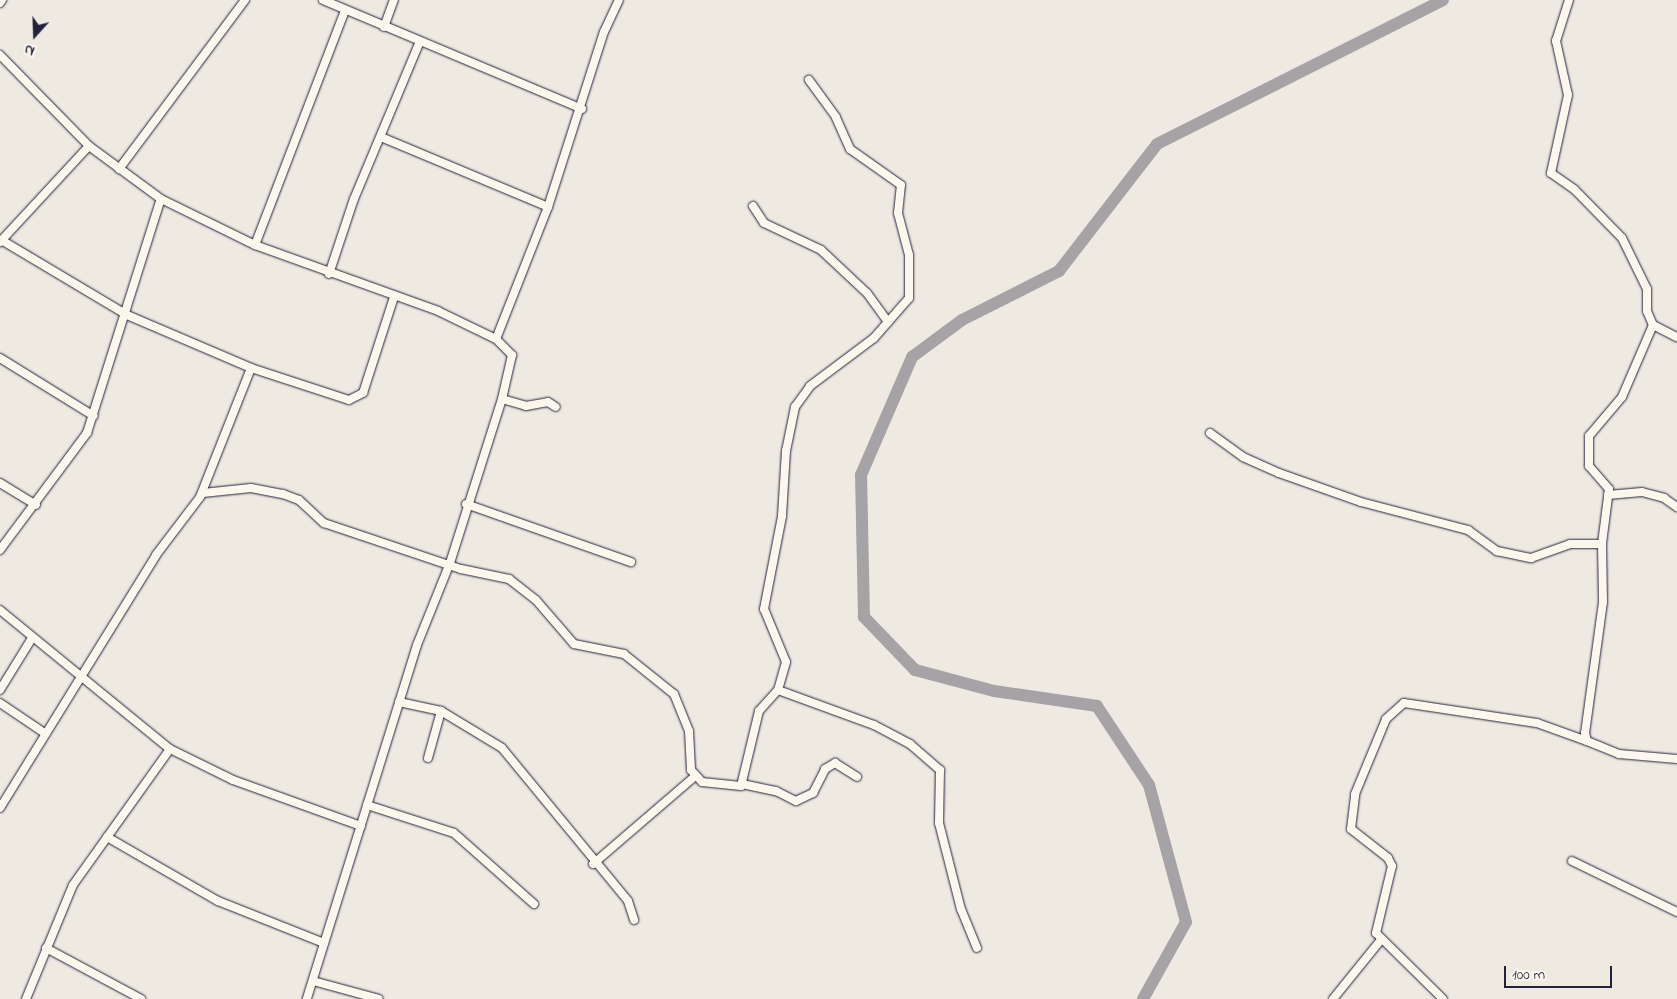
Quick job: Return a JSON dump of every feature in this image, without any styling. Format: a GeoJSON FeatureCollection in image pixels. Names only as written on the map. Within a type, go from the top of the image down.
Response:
{"type":"FeatureCollection","features":[{"type":"Feature","properties":{"kind":"street"},"geometry":{"type":"LineString","coordinates":[[119,169],[245,0]]}},
{"type":"Feature","properties":{"kind":"street"},"geometry":{"type":"LineString","coordinates":[[323,0],[345,11],[582,109]]}},
{"type":"Feature","properties":{"kind":"street"},"geometry":{"type":"LineString","coordinates":[[384,27],[394,0]]}},
{"type":"Feature","properties":{"kind":"street"},"geometry":{"type":"LineString","coordinates":[[496,339],[548,207],[582,109],[604,32],[619,0]]}},
{"type":"Feature","properties":{"kind":"street"},"geometry":{"type":"LineString","coordinates":[[1569,0],[1556,41],[1568,95],[1551,174],[1575,190],[1622,238],[1645,285],[1653,325],[1622,397],[1589,436],[1589,466],[1606,484],[1608,495],[1602,544],[1603,602],[1585,722],[1587,741]]}},
{"type":"Feature","properties":{"kind":"street"},"geometry":{"type":"LineString","coordinates":[[255,245],[345,11]]}},
{"type":"Feature","properties":{"kind":"street"},"geometry":{"type":"LineString","coordinates":[[329,274],[381,137],[420,42]]}},
{"type":"Feature","properties":{"kind":"street"},"geometry":{"type":"LineString","coordinates":[[0,55],[89,146],[160,199],[255,245],[394,297],[496,339],[512,355],[502,399],[466,504],[450,563],[399,702],[308,999]]}},
{"type":"Feature","properties":{"kind":"street"},"geometry":{"type":"LineString","coordinates":[[742,784],[759,712],[778,690],[786,662],[764,609],[782,516],[786,451],[795,407],[803,392],[860,351],[908,300],[909,255],[898,213],[903,189],[850,149],[836,118],[808,80]]}},
{"type":"Feature","properties":{"kind":"street"},"geometry":{"type":"LineString","coordinates":[[381,137],[548,207]]}},
{"type":"Feature","properties":{"kind":"street"},"geometry":{"type":"LineString","coordinates":[[89,146],[1,242],[127,315],[251,368],[344,399],[359,398],[394,297]]}},
{"type":"Feature","properties":{"kind":"street"},"geometry":{"type":"LineString","coordinates":[[0,550],[36,505],[62,462],[80,445],[94,416],[127,315],[160,199]]}},
{"type":"Feature","properties":{"kind":"street"},"geometry":{"type":"LineString","coordinates":[[753,206],[764,223],[821,250],[867,293],[888,322]]}},
{"type":"Feature","properties":{"kind":"street"},"geometry":{"type":"LineString","coordinates":[[1653,325],[1677,337]]}},
{"type":"Feature","properties":{"kind":"street"},"geometry":{"type":"LineString","coordinates":[[0,358],[94,416]]}},
{"type":"Feature","properties":{"kind":"street"},"geometry":{"type":"LineString","coordinates":[[0,808],[157,553],[203,493],[229,414],[251,368]]}},
{"type":"Feature","properties":{"kind":"street"},"geometry":{"type":"LineString","coordinates":[[502,399],[526,406],[548,402],[556,407]]}},
{"type":"Feature","properties":{"kind":"street"},"geometry":{"type":"LineString","coordinates":[[1210,433],[1243,457],[1279,473],[1361,502],[1468,530],[1496,551],[1531,558],[1570,544],[1602,544]]}},
{"type":"Feature","properties":{"kind":"street"},"geometry":{"type":"LineString","coordinates":[[0,483],[36,505]]}},
{"type":"Feature","properties":{"kind":"street"},"geometry":{"type":"LineString","coordinates":[[203,493],[251,488],[296,498],[324,523],[450,563],[509,579],[536,600],[574,644],[610,648],[657,677],[683,708],[694,777]]}},
{"type":"Feature","properties":{"kind":"street"},"geometry":{"type":"LineString","coordinates":[[1608,495],[1636,491],[1664,498],[1677,507]]}},
{"type":"Feature","properties":{"kind":"street"},"geometry":{"type":"LineString","coordinates":[[466,504],[631,562]]}},
{"type":"Feature","properties":{"kind":"street"},"geometry":{"type":"LineString","coordinates":[[0,610],[32,638],[82,674],[170,749],[233,780],[361,826]]}},
{"type":"Feature","properties":{"kind":"street"},"geometry":{"type":"LineString","coordinates":[[0,690],[32,638]]}},
{"type":"Feature","properties":{"kind":"street"},"geometry":{"type":"LineString","coordinates":[[778,690],[874,725],[910,744],[938,767],[939,824],[961,909],[977,948]]}},
{"type":"Feature","properties":{"kind":"street"},"geometry":{"type":"LineString","coordinates":[[399,702],[441,711],[502,748],[593,864],[628,902],[634,920]]}},
{"type":"Feature","properties":{"kind":"street"},"geometry":{"type":"LineString","coordinates":[[0,703],[46,734]]}},
{"type":"Feature","properties":{"kind":"street"},"geometry":{"type":"LineString","coordinates":[[1443,999],[1380,941],[1375,926],[1392,866],[1388,858],[1351,831],[1350,824],[1363,770],[1394,708],[1404,703],[1537,723],[1629,756],[1677,759]]}},
{"type":"Feature","properties":{"kind":"street"},"geometry":{"type":"LineString","coordinates":[[428,758],[441,711]]}},
{"type":"Feature","properties":{"kind":"street"},"geometry":{"type":"LineString","coordinates":[[26,999],[72,885],[170,749]]}},
{"type":"Feature","properties":{"kind":"street"},"geometry":{"type":"LineString","coordinates":[[694,777],[709,784],[742,784],[776,791],[796,801],[813,793],[825,769],[834,763],[856,777]]}},
{"type":"Feature","properties":{"kind":"street"},"geometry":{"type":"LineString","coordinates":[[593,864],[694,777]]}},
{"type":"Feature","properties":{"kind":"street"},"geometry":{"type":"LineString","coordinates":[[367,805],[454,833],[534,904]]}},
{"type":"Feature","properties":{"kind":"street"},"geometry":{"type":"LineString","coordinates":[[107,837],[218,901],[324,944]]}},
{"type":"Feature","properties":{"kind":"street"},"geometry":{"type":"LineString","coordinates":[[1572,861],[1677,912]]}},
{"type":"Feature","properties":{"kind":"street"},"geometry":{"type":"LineString","coordinates":[[1333,999],[1380,941]]}},
{"type":"Feature","properties":{"kind":"street"},"geometry":{"type":"LineString","coordinates":[[46,948],[142,999]]}},
{"type":"Feature","properties":{"kind":"street"},"geometry":{"type":"LineString","coordinates":[[313,981],[379,999]]}},
{"type":"Feature","properties":{"kind":"waterway"},"geometry":{"type":"LineString","coordinates":[[1143,999],[1186,922],[1149,785],[1097,706],[994,691],[915,670],[864,617],[861,475],[912,357],[962,320],[1059,271],[1157,144],[1443,0]]}}]}
